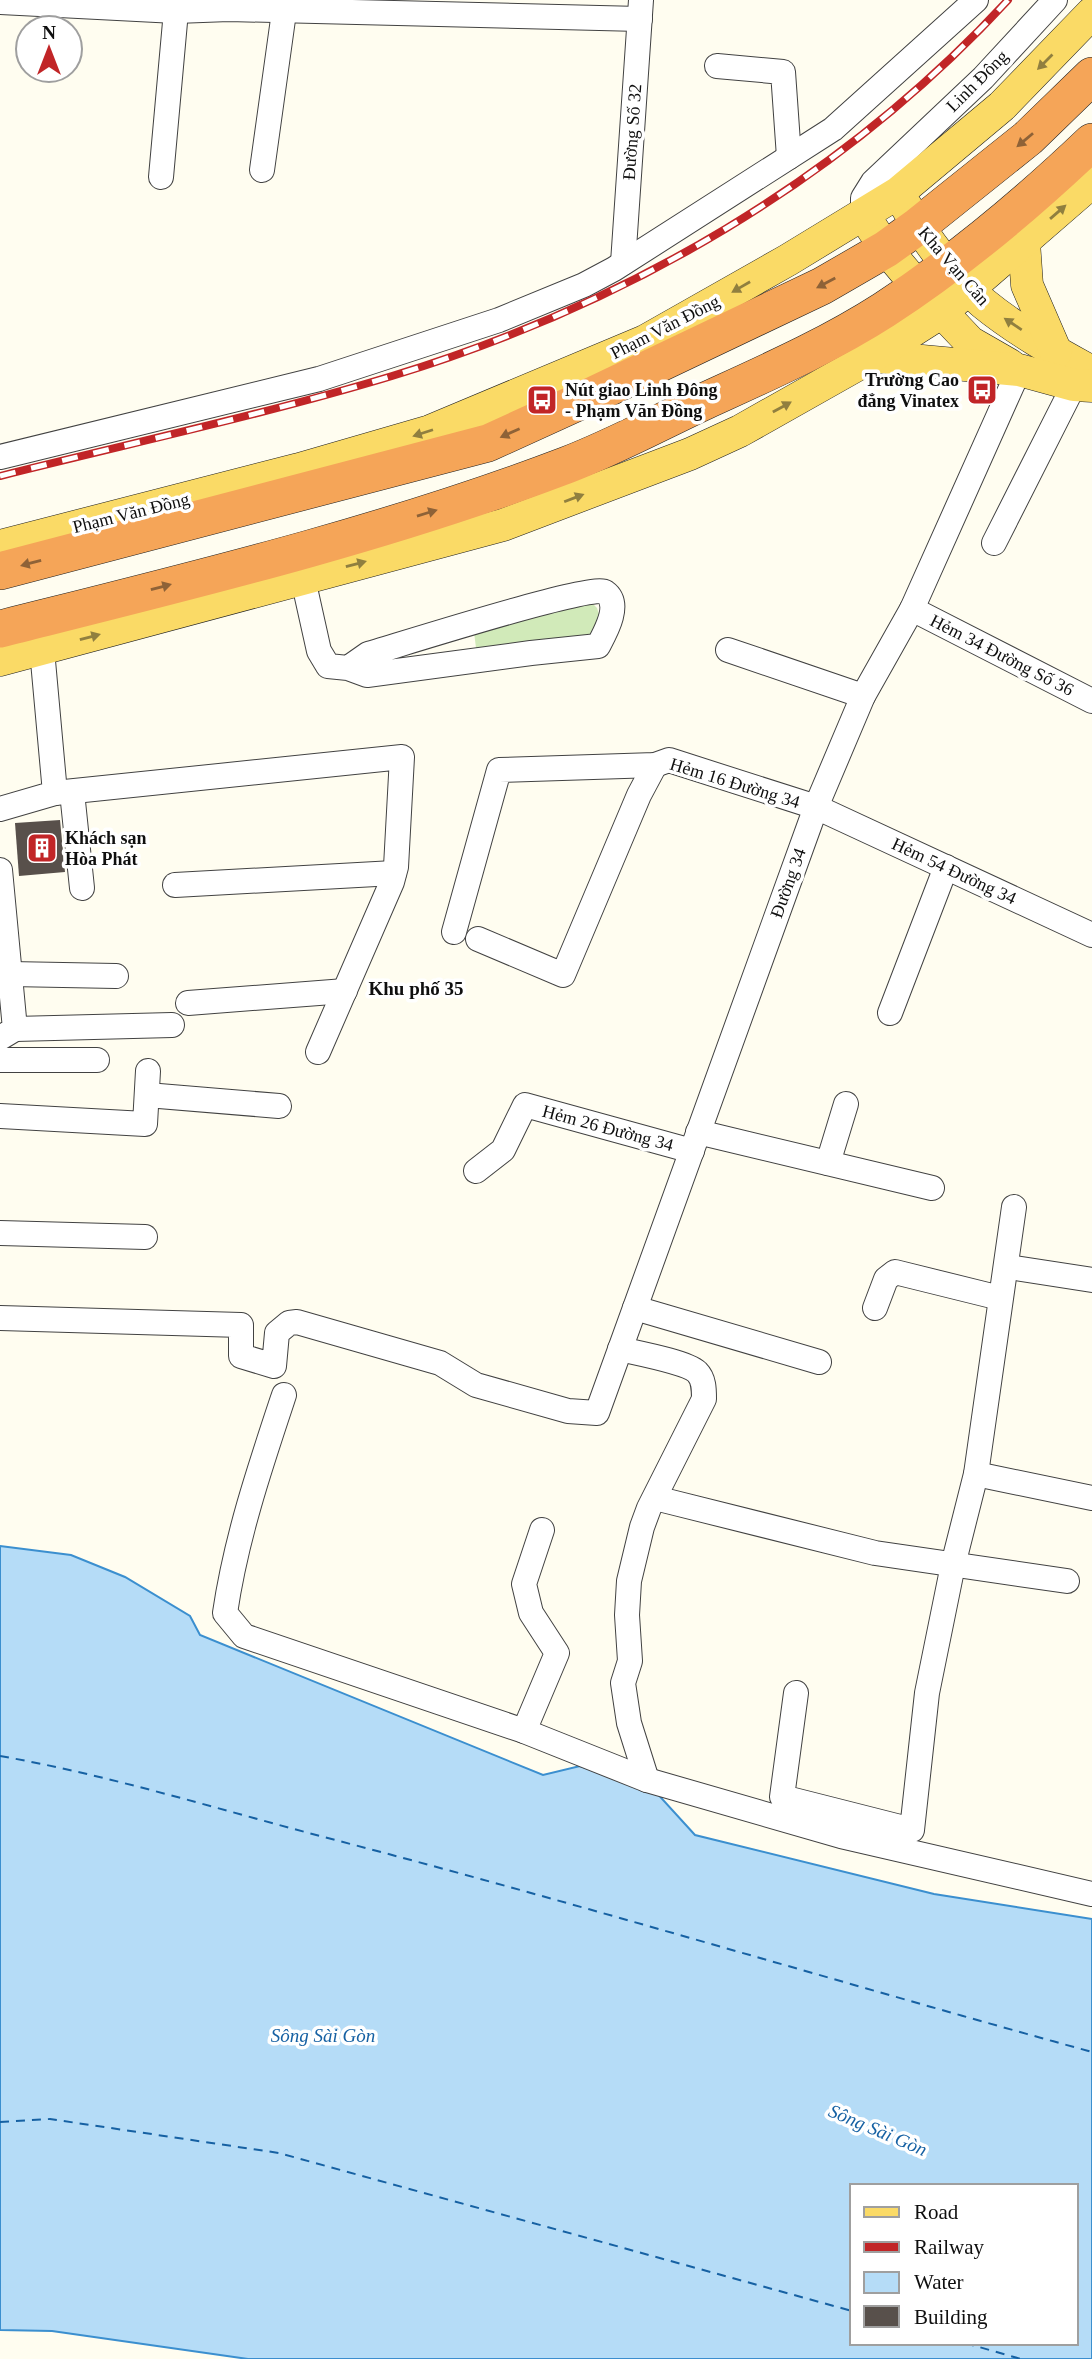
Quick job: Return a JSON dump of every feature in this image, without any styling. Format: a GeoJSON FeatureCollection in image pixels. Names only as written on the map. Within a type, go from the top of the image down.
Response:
{"type":"FeatureCollection","features":[{"type":"Feature","properties":{"kind":"highway","name":"Phạm Văn Đồng"},"geometry":{"type":"LineString","coordinates":[[0,571],[488,443],[818,287],[886,249],[1028,138],[1092,76]]}},
{"type":"Feature","properties":{"kind":"highway"},"geometry":{"type":"LineString","coordinates":[[0,629],[291,554],[481,496],[570,464],[815,351],[882,312],[930,300],[958,277],[1024,204],[1092,142]]}},
{"type":"Feature","properties":{"kind":"highway"},"geometry":{"type":"LineString","coordinates":[[1024,204],[1024,242]]}},
{"type":"Feature","properties":{"kind":"main road","name":"Phạm Văn Đồng"},"geometry":{"type":"LineString","coordinates":[[0,546],[272,476],[430,431],[645,341],[863,215],[886,187],[1002,106],[1092,13]]}},
{"type":"Feature","properties":{"kind":"main road"},"geometry":{"type":"LineString","coordinates":[[958,277],[1024,242],[1092,182]]}},
{"type":"Feature","properties":{"kind":"main road","name":"Kha Vạn Cân"},"geometry":{"type":"LineString","coordinates":[[886,187],[958,277],[999,314],[1056,352],[1086,381]]}},
{"type":"Feature","properties":{"kind":"main road"},"geometry":{"type":"LineString","coordinates":[[863,215],[886,249],[970,342],[1020,370]]}},
{"type":"Feature","properties":{"kind":"main road"},"geometry":{"type":"LineString","coordinates":[[1024,242],[1027,285],[1056,352]]}},
{"type":"Feature","properties":{"kind":"main road"},"geometry":{"type":"LineString","coordinates":[[0,660],[503,525],[703,448],[740,431],[873,356],[930,300]]}},
{"type":"Feature","properties":{"kind":"main road"},"geometry":{"type":"LineString","coordinates":[[815,351],[1020,370],[1086,381]]}},
{"type":"Feature","properties":{"kind":"main road"},"geometry":{"type":"LineString","coordinates":[[481,496],[503,525]]}},
{"type":"Feature","properties":{"kind":"street"},"geometry":{"type":"LineString","coordinates":[[0,457],[319,379],[499,320],[584,285],[834,129],[976,0]]}},
{"type":"Feature","properties":{"kind":"street","name":"Linh Đông"},"geometry":{"type":"LineString","coordinates":[[886,187],[894,176],[897,160],[983,78],[1055,0]]}},
{"type":"Feature","properties":{"kind":"street"},"geometry":{"type":"LineString","coordinates":[[12,2],[176,10],[230,4],[284,12],[641,9]]}},
{"type":"Feature","properties":{"kind":"street","name":"Đường Số 32"},"geometry":{"type":"LineString","coordinates":[[623,263],[641,9]]}},
{"type":"Feature","properties":{"kind":"street"},"geometry":{"type":"LineString","coordinates":[[161,177],[176,10]]}},
{"type":"Feature","properties":{"kind":"street"},"geometry":{"type":"LineString","coordinates":[[262,170],[284,12]]}},
{"type":"Feature","properties":{"kind":"street"},"geometry":{"type":"LineString","coordinates":[[716,66],[783,72],[789,157]]}},
{"type":"Feature","properties":{"kind":"street"},"geometry":{"type":"LineString","coordinates":[[801,252],[886,187]]}},
{"type":"Feature","properties":{"kind":"street","name":"Đường 34"},"geometry":{"type":"LineString","coordinates":[[0,1318],[242,1325],[241,1356],[274,1366],[277,1333],[289,1323],[297,1322],[440,1363],[476,1385],[568,1411],[597,1413],[816,807],[863,696],[912,609],[1020,370]]}},
{"type":"Feature","properties":{"kind":"street"},"geometry":{"type":"LineString","coordinates":[[994,543],[1086,381]]}},
{"type":"Feature","properties":{"kind":"street"},"geometry":{"type":"LineString","coordinates":[[303,579],[319,651],[328,666],[348,668],[367,675],[598,646],[612,614],[610,597],[599,589],[565,597],[368,654],[348,668]]}},
{"type":"Feature","properties":{"kind":"street","name":"Hẻm 34 Đường Số 36"},"geometry":{"type":"LineString","coordinates":[[912,609],[1092,701]]}},
{"type":"Feature","properties":{"kind":"street"},"geometry":{"type":"LineString","coordinates":[[42,650],[82,888]]}},
{"type":"Feature","properties":{"kind":"street"},"geometry":{"type":"LineString","coordinates":[[728,650],[863,696]]}},
{"type":"Feature","properties":{"kind":"street"},"geometry":{"type":"LineString","coordinates":[[0,809],[64,793],[402,757],[394,873],[318,1052]]}},
{"type":"Feature","properties":{"kind":"street","name":"Hẻm 16 Đường 34"},"geometry":{"type":"LineString","coordinates":[[453,932],[499,770],[655,765],[669,760],[816,807]]}},
{"type":"Feature","properties":{"kind":"street"},"geometry":{"type":"LineString","coordinates":[[478,939],[563,975],[639,795],[655,765]]}},
{"type":"Feature","properties":{"kind":"street","name":"Hẻm 54 Đường 34"},"geometry":{"type":"LineString","coordinates":[[816,807],[1092,935]]}},
{"type":"Feature","properties":{"kind":"street"},"geometry":{"type":"LineString","coordinates":[[890,1013],[946,867]]}},
{"type":"Feature","properties":{"kind":"street"},"geometry":{"type":"LineString","coordinates":[[0,870],[10,974],[7,1033],[172,1025]]}},
{"type":"Feature","properties":{"kind":"street"},"geometry":{"type":"LineString","coordinates":[[175,885],[394,873]]}},
{"type":"Feature","properties":{"kind":"street"},"geometry":{"type":"LineString","coordinates":[[10,974],[117,976]]}},
{"type":"Feature","properties":{"kind":"street"},"geometry":{"type":"LineString","coordinates":[[188,1003],[345,991]]}},
{"type":"Feature","properties":{"kind":"street"},"geometry":{"type":"LineString","coordinates":[[0,1059],[97,1060]]}},
{"type":"Feature","properties":{"kind":"street"},"geometry":{"type":"LineString","coordinates":[[0,1116],[145,1124],[148,1083],[279,1106]]}},
{"type":"Feature","properties":{"kind":"street"},"geometry":{"type":"LineString","coordinates":[[828,1163],[846,1104]]}},
{"type":"Feature","properties":{"kind":"street","name":"Hẻm 26 Đường 34"},"geometry":{"type":"LineString","coordinates":[[476,1171],[503,1150],[525,1105],[695,1142]]}},
{"type":"Feature","properties":{"kind":"street"},"geometry":{"type":"LineString","coordinates":[[695,1142],[828,1163],[932,1188]]}},
{"type":"Feature","properties":{"kind":"street"},"geometry":{"type":"LineString","coordinates":[[796,1693],[782,1797],[912,1830],[927,1693],[953,1565],[976,1474],[1014,1207]]}},
{"type":"Feature","properties":{"kind":"street"},"geometry":{"type":"LineString","coordinates":[[0,1233],[145,1237]]}},
{"type":"Feature","properties":{"kind":"street"},"geometry":{"type":"LineString","coordinates":[[1015,1268],[1092,1280]]}},
{"type":"Feature","properties":{"kind":"street"},"geometry":{"type":"LineString","coordinates":[[875,1308],[886,1279],[894,1272],[1000,1298]]}},
{"type":"Feature","properties":{"kind":"street"},"geometry":{"type":"LineString","coordinates":[[635,1308],[819,1362]]}},
{"type":"Feature","properties":{"kind":"street"},"geometry":{"type":"LineString","coordinates":[[620,1349],[685,1366],[697,1372],[704,1384],[704,1399],[642,1527],[629,1581],[627,1615],[630,1661],[623,1683],[629,1723],[647,1780]]}},
{"type":"Feature","properties":{"kind":"street"},"geometry":{"type":"LineString","coordinates":[[284,1395],[258,1472],[232,1566],[225,1613],[244,1636],[524,1731],[647,1780],[841,1836],[1092,1894]]}},
{"type":"Feature","properties":{"kind":"street"},"geometry":{"type":"LineString","coordinates":[[976,1474],[1092,1498]]}},
{"type":"Feature","properties":{"kind":"street"},"geometry":{"type":"LineString","coordinates":[[655,1498],[875,1553],[1067,1581]]}},
{"type":"Feature","properties":{"kind":"street"},"geometry":{"type":"LineString","coordinates":[[524,1731],[557,1653],[531,1613],[524,1584],[542,1530]]}},
{"type":"Feature","properties":{"kind":"green space"},"geometry":{"type":"Polygon","coordinates":[[[590,601],[597,608],[600,617],[593,634],[587,637],[476,648],[474,632],[590,601]]]}},
{"type":"Feature","properties":{"kind":"water","name":"Sông Sài Gòn"},"geometry":{"type":"Polygon","coordinates":[[[0,1546],[71,1555],[125,1577],[190,1616],[200,1635],[543,1775],[580,1766],[655,1791],[695,1835],[934,1894],[1092,1919],[1092,2359],[248,2359],[52,2331],[0,2330],[0,1546]]]}},
{"type":"Feature","properties":{"kind":"building","name":"Khách sạn Hòa Phát"},"geometry":{"type":"Polygon","coordinates":[[[60,820],[65,872],[19,876],[15,823],[60,820]]]}},
{"type":"Feature","properties":{"kind":"ferry route"},"geometry":{"type":"LineString","coordinates":[[0,1756],[121,1782],[417,1862],[1092,2052]]}},
{"type":"Feature","properties":{"kind":"ferry route"},"geometry":{"type":"LineString","coordinates":[[0,2122],[50,2119],[279,2153],[850,2310]]}},
{"type":"Feature","properties":{"kind":"ferry route"},"geometry":{"type":"LineString","coordinates":[[972,2345],[1021,2359]]}},
{"type":"Feature","properties":{"kind":"railway"},"geometry":{"type":"LineString","coordinates":[[0,476],[246,416],[392,376],[479,347],[564,313],[646,273],[726,229],[802,179],[875,125],[943,65],[1008,0]]}},
{"type":"Feature","properties":{"kind":"place","name":"Trường Cao đẳng Vinatex"},"geometry":{"type":"Point","coordinates":[982,390]}},
{"type":"Feature","properties":{"kind":"place","name":"Nút giao Linh Đông - Phạm Văn Đồng"},"geometry":{"type":"Point","coordinates":[542,400]}},
{"type":"Feature","properties":{"kind":"place","name":"Khách sạn Hòa Phát"},"geometry":{"type":"Point","coordinates":[42,848]}},
{"type":"Feature","properties":{"kind":"district","name":"Khu phố 35"},"geometry":{"type":"Point","coordinates":[416,988]}}]}
